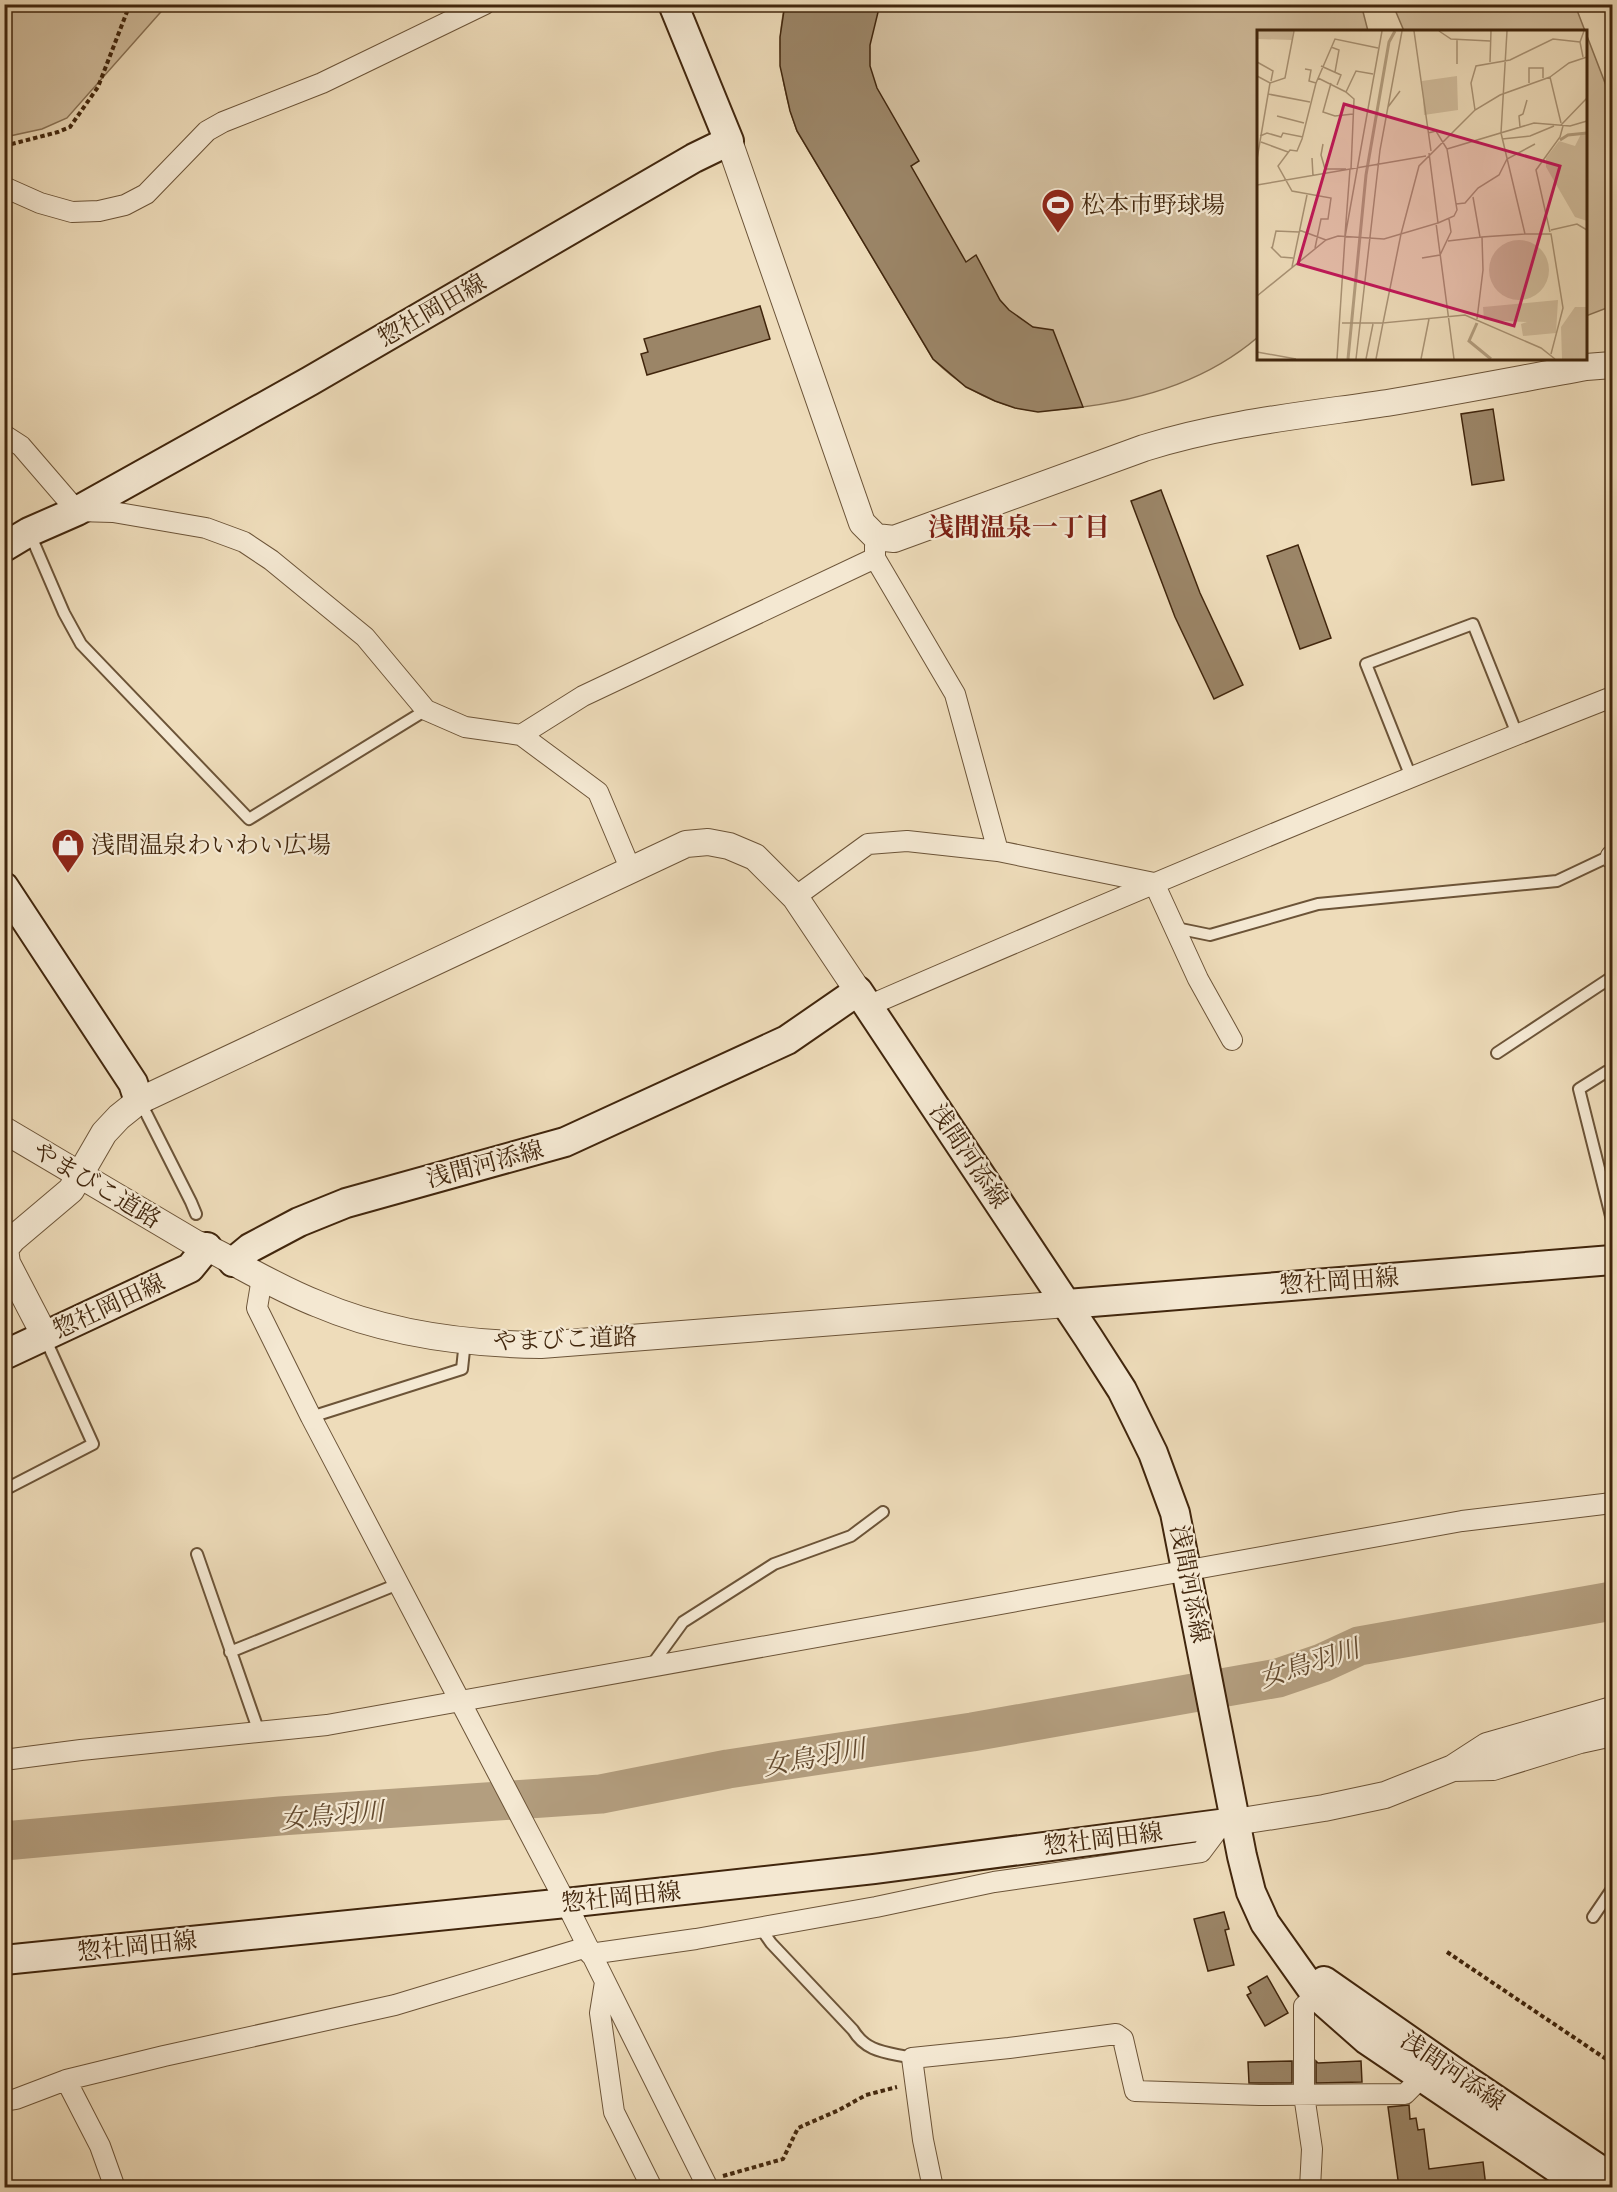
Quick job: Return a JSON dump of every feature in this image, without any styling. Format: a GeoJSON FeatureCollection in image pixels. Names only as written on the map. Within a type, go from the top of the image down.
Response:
{"type":"FeatureCollection","features":[{"type":"Feature","properties":{"kind":"main road"},"geometry":{"type":"LineString","coordinates":[[673,4],[729,141]]}},
{"type":"Feature","properties":{"kind":"main road","name":"惣社岡田線"},"geometry":{"type":"LineString","coordinates":[[4,547],[29,532],[77,511],[310,381],[694,158],[729,141]]}},
{"type":"Feature","properties":{"kind":"main road"},"geometry":{"type":"LineString","coordinates":[[4,887],[133,1083],[140,1101]]}},
{"type":"Feature","properties":{"kind":"main road","name":"浅間河添線"},"geometry":{"type":"LineString","coordinates":[[233,1262],[250,1248],[299,1222],[346,1203],[565,1142],[787,1040],[863,999],[1122,1390],[1153,1453],[1175,1513],[1189,1578],[1229,1813],[1251,1892],[1265,1923],[1316,1995],[1367,2040],[1586,2187]]}},
{"type":"Feature","properties":{"kind":"main road","name":"惣社岡田線"},"geometry":{"type":"LineString","coordinates":[[4,1355],[190,1269],[207,1247]]}},
{"type":"Feature","properties":{"kind":"main road","name":"惣社岡田線"},"geometry":{"type":"LineString","coordinates":[[1067,1304],[1612,1260]]}},
{"type":"Feature","properties":{"kind":"main road","name":"惣社岡田線"},"geometry":{"type":"LineString","coordinates":[[4,1960],[874,1869],[1229,1813]]}},
{"type":"Feature","properties":{"kind":"main road","name":"浅間河添線"},"geometry":{"type":"LineString","coordinates":[[1293,1965],[1329,1983],[1360,2007],[1612,2178]]}},
{"type":"Feature","properties":{"kind":"street"},"geometry":{"type":"LineString","coordinates":[[4,187],[40,203],[72,212],[99,212],[125,205],[146,194],[207,131],[223,122],[322,83],[484,4]]}},
{"type":"Feature","properties":{"kind":"street"},"geometry":{"type":"LineString","coordinates":[[729,141],[862,523],[955,694],[998,851]]}},
{"type":"Feature","properties":{"kind":"street"},"geometry":{"type":"LineString","coordinates":[[521,735],[583,696],[875,547],[1144,448],[1183,436],[1222,428],[1412,399],[1586,367],[1612,366]]}},
{"type":"Feature","properties":{"kind":"street"},"geometry":{"type":"LineString","coordinates":[[4,435],[21,446],[77,511],[113,512],[206,528],[244,542],[271,560],[365,637],[426,710],[465,727],[521,735],[598,792],[630,868]]}},
{"type":"Feature","properties":{"kind":"street"},"geometry":{"type":"LineString","coordinates":[[45,1336],[7,1263],[5,1249],[13,1239],[71,1190],[104,1133],[119,1117],[140,1101],[630,868],[686,844],[708,842],[729,846],[755,856],[795,897],[863,999],[1612,697]]}},
{"type":"Feature","properties":{"kind":"street"},"geometry":{"type":"LineString","coordinates":[[795,897],[868,844],[907,842],[998,851],[1154,882]]}},
{"type":"Feature","properties":{"kind":"street"},"geometry":{"type":"LineString","coordinates":[[1154,882],[1198,979],[1232,1040]]}},
{"type":"Feature","properties":{"kind":"street","name":"やまびこ道路"},"geometry":{"type":"LineString","coordinates":[[4,1130],[195,1244],[207,1247],[262,1278],[318,1305],[375,1324],[465,1341],[503,1345],[541,1345],[1067,1304]]}},
{"type":"Feature","properties":{"kind":"street"},"geometry":{"type":"LineString","coordinates":[[262,1278],[257,1308],[462,1708],[566,1903],[706,2184]]}},
{"type":"Feature","properties":{"kind":"street"},"geometry":{"type":"LineString","coordinates":[[4,1760],[462,1708],[649,1668],[1189,1578],[1462,1521],[1612,1503]]}},
{"type":"Feature","properties":{"kind":"street"},"geometry":{"type":"LineString","coordinates":[[4,2101],[16,2099],[66,2080],[395,2005],[588,1950],[696,1939],[876,1907],[994,1882],[1201,1852],[1229,1813],[1324,1808],[1384,1795],[1453,1768],[1487,1746],[1612,1710]]}},
{"type":"Feature","properties":{"kind":"street"},"geometry":{"type":"LineString","coordinates":[[1453,1768],[1493,1767],[1580,1740],[1612,1733]]}},
{"type":"Feature","properties":{"kind":"street"},"geometry":{"type":"LineString","coordinates":[[605,1982],[600,2013],[615,2112],[652,2187]]}},
{"type":"Feature","properties":{"kind":"street"},"geometry":{"type":"LineString","coordinates":[[1310,2187],[1312,2149],[1304,2095],[1304,2006],[1316,1995]]}},
{"type":"Feature","properties":{"kind":"street"},"geometry":{"type":"LineString","coordinates":[[933,2187],[912,2058],[1009,2049],[1116,2034],[1123,2039],[1135,2091],[1304,2095],[1405,2094],[1422,2077]]}},
{"type":"Feature","properties":{"kind":"street"},"geometry":{"type":"LineString","coordinates":[[66,2080],[100,2146],[115,2187]]}},
{"type":"Feature","properties":{"kind":"lane"},"geometry":{"type":"LineString","coordinates":[[29,532],[64,613],[81,644],[249,819],[426,710]]}},
{"type":"Feature","properties":{"kind":"lane"},"geometry":{"type":"LineString","coordinates":[[1411,777],[1366,664],[1473,624],[1517,734]]}},
{"type":"Feature","properties":{"kind":"lane"},"geometry":{"type":"LineString","coordinates":[[1176,928],[1210,935],[1318,904],[1557,881],[1612,857]]}},
{"type":"Feature","properties":{"kind":"lane"},"geometry":{"type":"LineString","coordinates":[[1497,1053],[1612,977]]}},
{"type":"Feature","properties":{"kind":"lane"},"geometry":{"type":"LineString","coordinates":[[1612,1071],[1606,1072],[1579,1089],[1612,1220]]}},
{"type":"Feature","properties":{"kind":"lane"},"geometry":{"type":"LineString","coordinates":[[140,1101],[196,1214]]}},
{"type":"Feature","properties":{"kind":"lane"},"geometry":{"type":"LineString","coordinates":[[4,1490],[93,1444],[45,1336]]}},
{"type":"Feature","properties":{"kind":"lane"},"geometry":{"type":"LineString","coordinates":[[311,1417],[462,1369],[465,1341]]}},
{"type":"Feature","properties":{"kind":"lane"},"geometry":{"type":"LineString","coordinates":[[649,1668],[683,1622],[774,1564],[851,1536],[883,1512]]}},
{"type":"Feature","properties":{"kind":"lane"},"geometry":{"type":"LineString","coordinates":[[197,1554],[259,1732]]}},
{"type":"Feature","properties":{"kind":"lane"},"geometry":{"type":"LineString","coordinates":[[230,1652],[398,1584]]}},
{"type":"Feature","properties":{"kind":"lane"},"geometry":{"type":"LineString","coordinates":[[1593,1917],[1612,1889]]}},
{"type":"Feature","properties":{"kind":"lane"},"geometry":{"type":"LineString","coordinates":[[760,1927],[771,1943],[853,2030],[859,2040],[870,2049],[912,2058]]}},
{"type":"Feature","properties":{"kind":"path"},"geometry":{"type":"LineString","coordinates":[[4,146],[70,127],[98,87],[130,4]]}},
{"type":"Feature","properties":{"kind":"path"},"geometry":{"type":"LineString","coordinates":[[1446,1952],[1612,2063]]}},
{"type":"Feature","properties":{"kind":"path"},"geometry":{"type":"LineString","coordinates":[[706,2184],[783,2159],[798,2128],[866,2095],[915,2084]]}},
{"type":"Feature","properties":{"kind":"shaded area","name":"松本市野球場"},"geometry":{"type":"Polygon","coordinates":[[[1361,4],[1368,30],[1257,30],[1257,338],[1217,366],[1195,377],[1148,394],[1098,405],[1036,410],[1002,404],[970,389],[933,359],[797,131],[787,100],[780,53],[785,5],[1361,4]]]}},
{"type":"Feature","properties":{"kind":"shaded area"},"geometry":{"type":"Polygon","coordinates":[[[4,5],[167,5],[67,118],[42,129],[5,137],[4,5]]]}},
{"type":"Feature","properties":{"kind":"shaded area"},"geometry":{"type":"Polygon","coordinates":[[[1393,5],[1575,5],[1584,30],[1404,30],[1393,5]]]}},
{"type":"Feature","properties":{"kind":"shaded area"},"geometry":{"type":"Polygon","coordinates":[[[1587,37],[1612,101],[1612,306],[1587,316],[1587,37]]]}},
{"type":"Feature","properties":{"kind":"building"},"geometry":{"type":"Polygon","coordinates":[[[785,4],[880,4],[870,45],[870,66],[877,88],[919,161],[911,166],[966,262],[976,255],[1000,300],[1009,310],[1033,327],[1053,330],[1083,407],[1038,412],[1015,408],[966,387],[933,359],[797,131],[780,66],[780,37],[785,4]]]}},
{"type":"Feature","properties":{"kind":"building"},"geometry":{"type":"Polygon","coordinates":[[[760,306],[770,339],[647,375],[641,354],[648,352],[644,339],[760,306]]]}},
{"type":"Feature","properties":{"kind":"building"},"geometry":{"type":"Polygon","coordinates":[[[1493,409],[1504,480],[1472,485],[1461,414],[1493,409]]]}},
{"type":"Feature","properties":{"kind":"building"},"geometry":{"type":"Polygon","coordinates":[[[1161,490],[1200,593],[1243,685],[1214,699],[1175,617],[1131,501],[1161,490]]]}},
{"type":"Feature","properties":{"kind":"building"},"geometry":{"type":"Polygon","coordinates":[[[1298,545],[1331,638],[1300,649],[1267,556],[1298,545]]]}},
{"type":"Feature","properties":{"kind":"building"},"geometry":{"type":"Polygon","coordinates":[[[1224,1912],[1229,1929],[1225,1930],[1234,1965],[1208,1971],[1194,1919],[1224,1912]]]}},
{"type":"Feature","properties":{"kind":"building"},"geometry":{"type":"Polygon","coordinates":[[[1267,1976],[1288,2013],[1265,2026],[1247,1995],[1251,1993],[1248,1987],[1267,1976]]]}},
{"type":"Feature","properties":{"kind":"building"},"geometry":{"type":"Polygon","coordinates":[[[1292,2061],[1292,2083],[1249,2083],[1248,2062],[1292,2061]]]}},
{"type":"Feature","properties":{"kind":"building"},"geometry":{"type":"Polygon","coordinates":[[[1316,2061],[1318,2063],[1361,2061],[1362,2082],[1316,2083],[1316,2061]]]}},
{"type":"Feature","properties":{"kind":"building"},"geometry":{"type":"Polygon","coordinates":[[[1409,2105],[1410,2119],[1416,2118],[1418,2130],[1424,2129],[1429,2169],[1483,2162],[1486,2187],[1399,2187],[1388,2107],[1409,2105]]]}},
{"type":"Feature","properties":{"kind":"waterway","name":"女鳥羽川"},"geometry":{"type":"LineString","coordinates":[[4,1841],[280,1816],[601,1794],[728,1769],[972,1732],[1278,1678],[1322,1663],[1359,1646],[1612,1601]]}},
{"type":"Feature","properties":{"kind":"place","name":"松本市野球場"},"geometry":{"type":"Point","coordinates":[1058,234]}},
{"type":"Feature","properties":{"kind":"place","name":"浅間温泉わいわい広場"},"geometry":{"type":"Point","coordinates":[68,874]}},
{"type":"Feature","properties":{"kind":"district","name":"浅間温泉一丁目"},"geometry":{"type":"Point","coordinates":[1019,527]}}]}
